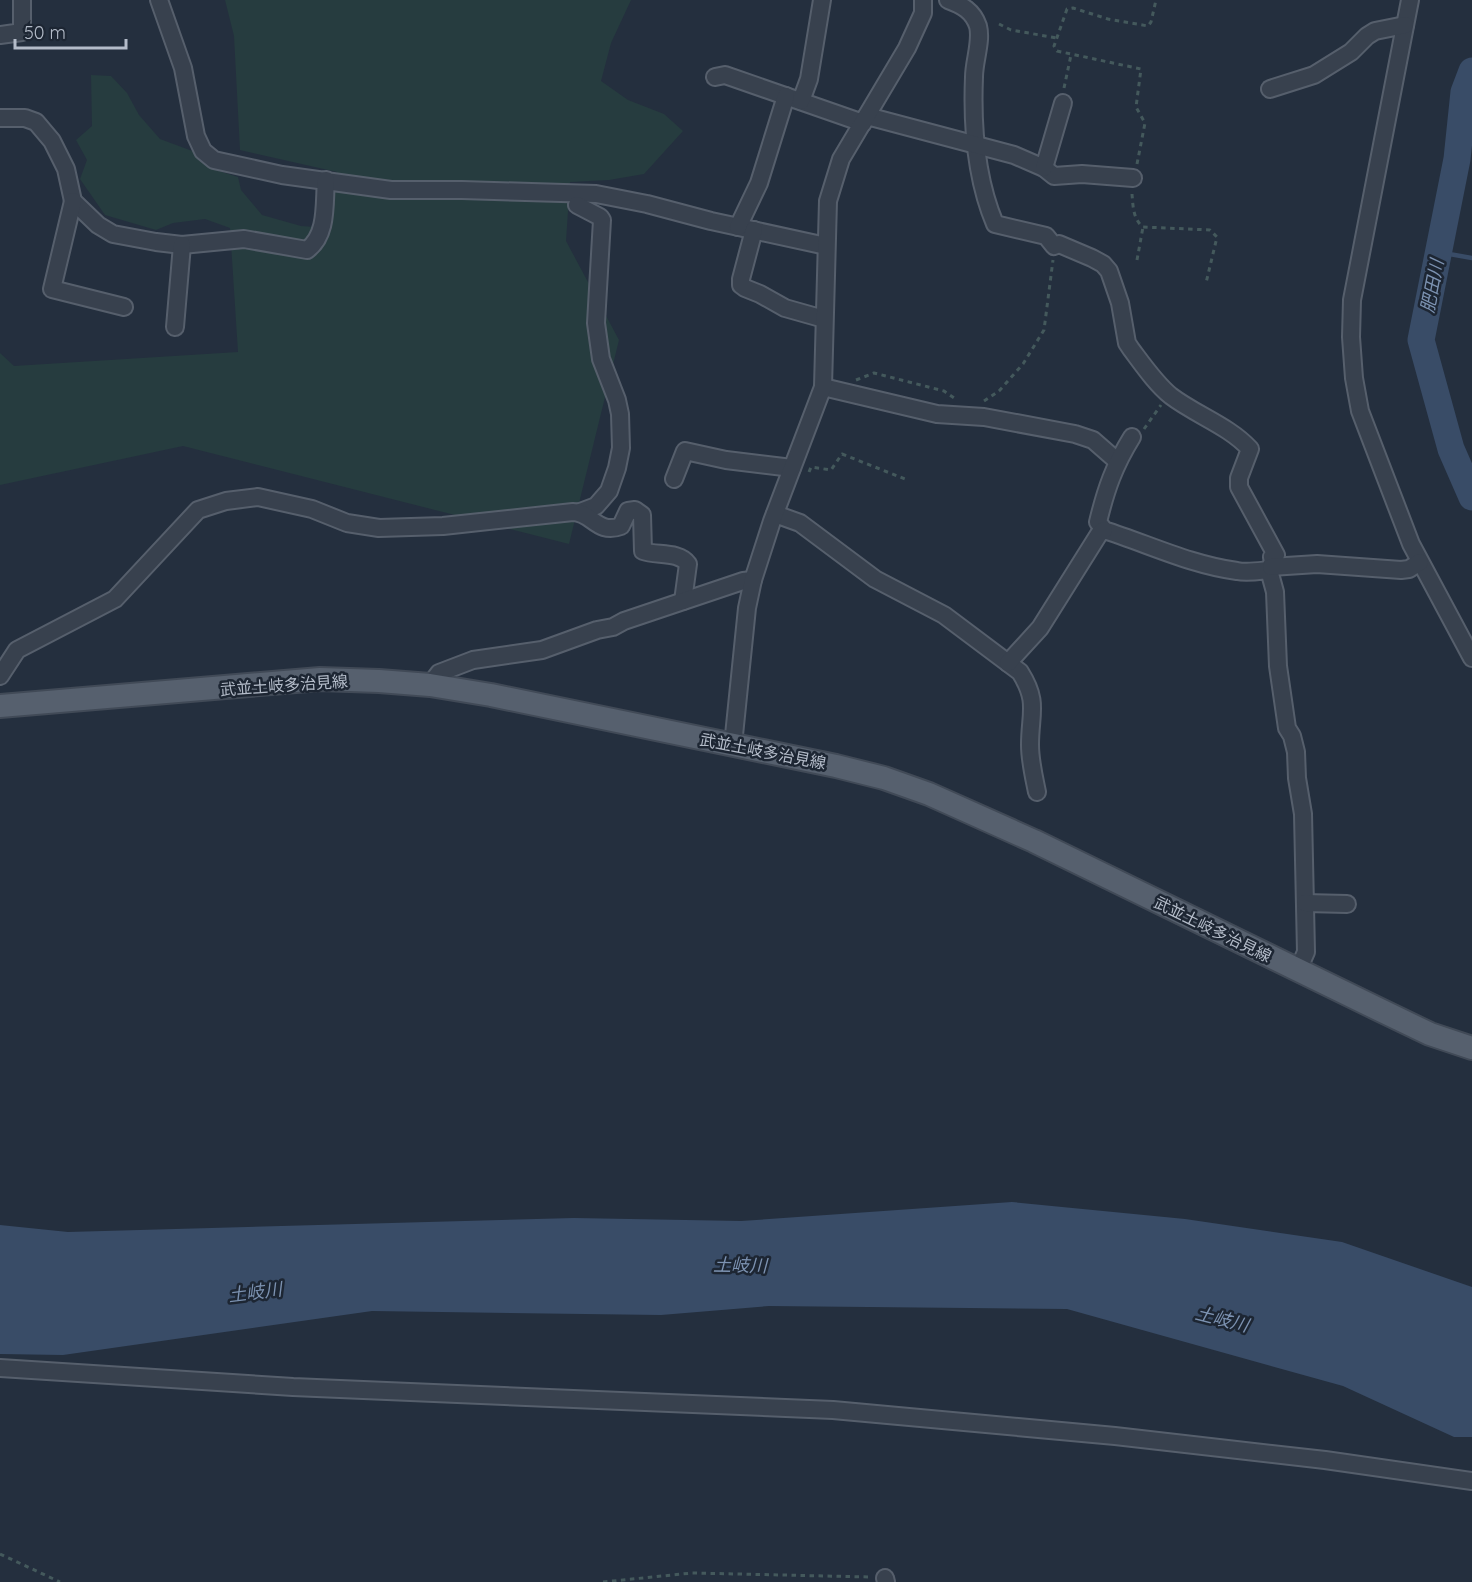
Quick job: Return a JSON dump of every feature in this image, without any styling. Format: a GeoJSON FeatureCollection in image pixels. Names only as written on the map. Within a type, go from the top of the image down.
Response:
{"type":"FeatureCollection","features":[{"type":"Feature","properties":{"kind":"main road","name":"武並土岐多治見線"},"geometry":{"type":"LineString","coordinates":[[0,706],[320,679],[379,681],[430,685],[491,695],[836,766],[884,778],[929,794],[1034,841],[1430,1034],[1472,1048]]}},
{"type":"Feature","properties":{"kind":"street"},"geometry":{"type":"LineString","coordinates":[[0,35],[22,32],[22,0]]}},
{"type":"Feature","properties":{"kind":"street"},"geometry":{"type":"LineString","coordinates":[[159,0],[183,68],[196,136],[203,151],[214,160],[282,175],[391,190],[543,191],[596,194],[826,246]]}},
{"type":"Feature","properties":{"kind":"street"},"geometry":{"type":"LineString","coordinates":[[822,0],[809,79],[794,98],[759,183],[746,228],[741,285],[785,308],[824,319]]}},
{"type":"Feature","properties":{"kind":"street"},"geometry":{"type":"LineString","coordinates":[[733,746],[747,608],[753,580],[775,514],[823,387],[828,201],[841,159],[907,48],[923,13],[923,0]]}},
{"type":"Feature","properties":{"kind":"street"},"geometry":{"type":"LineString","coordinates":[[948,0],[964,6],[975,19],[979,30],[974,79],[976,146],[987,206],[995,224],[1046,236],[1054,246],[1059,244],[1103,264],[1109,271],[1119,303],[1127,343],[1170,395],[1241,439],[1250,449],[1239,478],[1239,487],[1276,555],[1272,557],[1270,569],[1275,592],[1278,666],[1287,728],[1296,752],[1297,778],[1303,814],[1306,952],[1298,970]]}},
{"type":"Feature","properties":{"kind":"street"},"geometry":{"type":"LineString","coordinates":[[1410,0],[1352,300],[1351,337],[1354,378],[1360,411],[1392,499],[1420,562],[1472,658]]}},
{"type":"Feature","properties":{"kind":"street"},"geometry":{"type":"LineString","coordinates":[[1270,89],[1314,75],[1351,52],[1375,31],[1405,25]]}},
{"type":"Feature","properties":{"kind":"street"},"geometry":{"type":"LineString","coordinates":[[715,77],[725,75],[865,119],[1014,155],[1044,168],[1054,176],[1082,174],[1133,178]]}},
{"type":"Feature","properties":{"kind":"street"},"geometry":{"type":"LineString","coordinates":[[1044,168],[1063,103]]}},
{"type":"Feature","properties":{"kind":"street"},"geometry":{"type":"LineString","coordinates":[[0,118],[25,118],[36,122],[52,141],[66,170],[73,201],[52,289],[124,307]]}},
{"type":"Feature","properties":{"kind":"street"},"geometry":{"type":"LineString","coordinates":[[73,201],[98,225],[113,234],[182,244],[244,239],[307,249],[315,244],[320,234],[326,180]]}},
{"type":"Feature","properties":{"kind":"street"},"geometry":{"type":"LineString","coordinates":[[0,676],[17,651],[115,599],[198,510],[226,501],[258,497],[312,509],[347,523],[379,528],[443,526],[580,512],[596,506],[609,491],[617,468],[621,429],[617,400],[601,359],[596,323],[602,220],[577,205]]}},
{"type":"Feature","properties":{"kind":"street"},"geometry":{"type":"LineString","coordinates":[[175,327],[182,244]]}},
{"type":"Feature","properties":{"kind":"street"},"geometry":{"type":"LineString","coordinates":[[823,387],[937,414],[970,413],[1075,434],[1093,440],[1117,461]]}},
{"type":"Feature","properties":{"kind":"street"},"geometry":{"type":"LineString","coordinates":[[1132,437],[1117,461],[1105,492],[1098,522],[1104,530],[1180,557],[1239,572],[1317,564],[1401,570],[1409,569],[1420,562]]}},
{"type":"Feature","properties":{"kind":"street"},"geometry":{"type":"LineString","coordinates":[[674,479],[685,451],[726,460],[792,468]]}},
{"type":"Feature","properties":{"kind":"street"},"geometry":{"type":"LineString","coordinates":[[580,512],[602,528],[621,526],[628,511],[640,512],[643,551],[680,557],[688,564],[683,601]]}},
{"type":"Feature","properties":{"kind":"street"},"geometry":{"type":"LineString","coordinates":[[775,514],[800,523],[875,579],[944,615],[1020,672],[1031,695],[1033,716],[1030,748],[1037,792]]}},
{"type":"Feature","properties":{"kind":"street"},"geometry":{"type":"LineString","coordinates":[[1008,663],[1040,628],[1099,534],[1104,530]]}},
{"type":"Feature","properties":{"kind":"street"},"geometry":{"type":"LineString","coordinates":[[430,685],[439,673],[473,660],[542,650],[743,581],[753,580]]}},
{"type":"Feature","properties":{"kind":"street"},"geometry":{"type":"LineString","coordinates":[[1305,903],[1347,904]]}},
{"type":"Feature","properties":{"kind":"street"},"geometry":{"type":"LineString","coordinates":[[0,1368],[293,1387],[833,1410],[1115,1436],[1325,1460],[1472,1481]]}},
{"type":"Feature","properties":{"kind":"path"},"geometry":{"type":"LineString","coordinates":[[1156,0],[1148,26],[1108,19],[1073,8],[1067,9],[1054,46],[1057,51],[1071,55],[1141,69],[1136,107],[1145,123],[1133,178],[1134,211],[1138,223],[1143,227],[1210,230],[1217,237],[1206,283]]}},
{"type":"Feature","properties":{"kind":"path"},"geometry":{"type":"LineString","coordinates":[[999,24],[1011,30],[1057,38]]}},
{"type":"Feature","properties":{"kind":"path"},"geometry":{"type":"LineString","coordinates":[[1063,103],[1071,55]]}},
{"type":"Feature","properties":{"kind":"path"},"geometry":{"type":"LineString","coordinates":[[1137,260],[1143,227]]}},
{"type":"Feature","properties":{"kind":"path"},"geometry":{"type":"LineString","coordinates":[[850,384],[863,376],[874,373],[944,391],[970,413],[999,391],[1023,364],[1044,330],[1054,246]]}},
{"type":"Feature","properties":{"kind":"path"},"geometry":{"type":"LineString","coordinates":[[1132,437],[1137,438],[1170,395]]}},
{"type":"Feature","properties":{"kind":"path"},"geometry":{"type":"LineString","coordinates":[[786,485],[802,486],[811,467],[831,470],[842,454],[905,479]]}},
{"type":"Feature","properties":{"kind":"path"},"geometry":{"type":"LineString","coordinates":[[0,1554],[60,1582]]}},
{"type":"Feature","properties":{"kind":"path"},"geometry":{"type":"LineString","coordinates":[[603,1582],[693,1573],[885,1580]]}},
{"type":"Feature","properties":{"kind":"path"},"geometry":{"type":"LineString","coordinates":[[797,1575],[797,1582]]}},
{"type":"Feature","properties":{"kind":"green space"},"geometry":{"type":"Polygon","coordinates":[[[225,0],[631,0],[611,43],[601,81],[628,100],[664,114],[683,131],[644,174],[609,180],[570,182],[566,241],[619,340],[569,544],[183,446],[0,485],[0,353],[14,366],[238,352],[230,228],[205,219],[173,223],[156,230],[105,215],[80,179],[87,160],[76,140],[92,126],[91,75],[111,76],[127,93],[139,115],[160,139],[195,152],[208,165],[238,177],[241,190],[262,215],[301,226],[327,228],[337,172],[240,150],[234,36],[225,0]]]}},
{"type":"Feature","properties":{"kind":"water","name":"土岐川"},"geometry":{"type":"Polygon","coordinates":[[[1012,1202],[1185,1219],[1342,1242],[1472,1287],[1472,1437],[1454,1437],[1343,1386],[1067,1309],[769,1306],[661,1315],[372,1311],[63,1355],[0,1354],[0,1225],[68,1232],[574,1218],[741,1221],[1012,1202]]]}},
{"type":"Feature","properties":{"kind":"waterway","name":"肥田川"},"geometry":{"type":"LineString","coordinates":[[1472,71],[1464,92],[1457,159],[1421,340],[1451,449],[1472,497]]}},
{"type":"Feature","properties":{"kind":"waterway"},"geometry":{"type":"LineString","coordinates":[[1438,252],[1472,258]]}}]}
